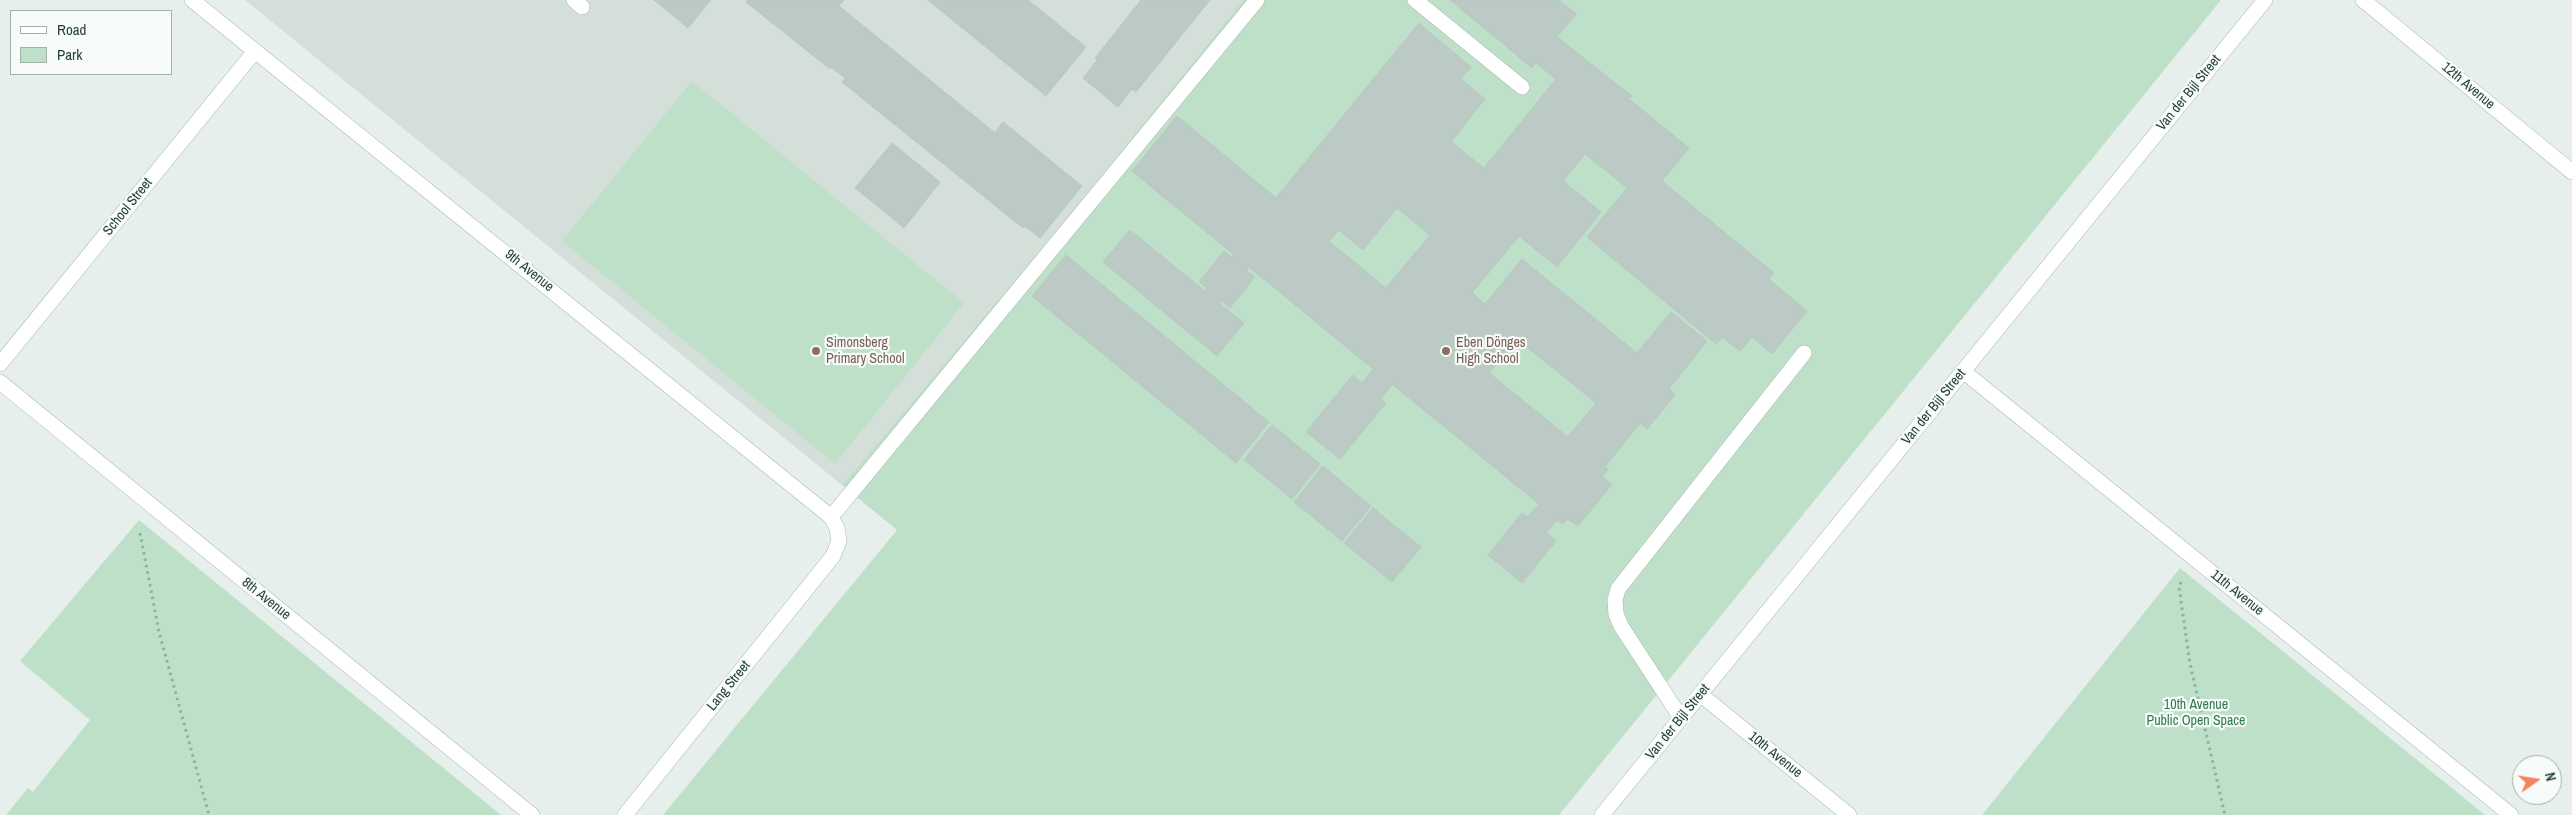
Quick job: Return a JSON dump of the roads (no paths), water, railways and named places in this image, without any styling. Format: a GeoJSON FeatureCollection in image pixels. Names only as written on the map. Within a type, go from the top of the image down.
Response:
{"type":"FeatureCollection","features":[{"type":"Feature","properties":{"kind":"street","name":"9th Avenue"},"geometry":{"type":"LineString","coordinates":[[192,0],[831,517]]}},
{"type":"Feature","properties":{"kind":"street"},"geometry":{"type":"LineString","coordinates":[[831,517],[1257,0]]}},
{"type":"Feature","properties":{"kind":"street"},"geometry":{"type":"LineString","coordinates":[[1415,0],[1522,87]]}},
{"type":"Feature","properties":{"kind":"street","name":"Van der Bijl Street"},"geometry":{"type":"LineString","coordinates":[[1602,815],[2265,0]]}},
{"type":"Feature","properties":{"kind":"street","name":"12th Avenue"},"geometry":{"type":"LineString","coordinates":[[2364,0],[2572,172]]}},
{"type":"Feature","properties":{"kind":"street","name":"School Street"},"geometry":{"type":"LineString","coordinates":[[0,364],[256,51]]}},
{"type":"Feature","properties":{"kind":"street"},"geometry":{"type":"LineString","coordinates":[[1681,718],[1621,626],[1616,614],[1614,600],[1618,589],[1804,353]]}},
{"type":"Feature","properties":{"kind":"street","name":"11th Avenue"},"geometry":{"type":"LineString","coordinates":[[1963,371],[2512,815]]}},
{"type":"Feature","properties":{"kind":"street","name":"8th Avenue"},"geometry":{"type":"LineString","coordinates":[[0,382],[532,815]]}},
{"type":"Feature","properties":{"kind":"street","name":"Lang Street"},"geometry":{"type":"LineString","coordinates":[[625,815],[833,556],[839,540],[837,528],[831,517]]}},
{"type":"Feature","properties":{"kind":"street","name":"10th Avenue"},"geometry":{"type":"LineString","coordinates":[[1700,694],[1849,815]]}},
{"type":"Feature","properties":{"kind":"place","name":"Simonsberg Primary School"},"geometry":{"type":"Point","coordinates":[816,351]}},
{"type":"Feature","properties":{"kind":"place","name":"Eben Dönges High School"},"geometry":{"type":"Point","coordinates":[1446,351]}},
{"type":"Feature","properties":{"kind":"park label","name":"10th Avenue Public Open Space"},"geometry":{"type":"Point","coordinates":[2196,714]}}]}
